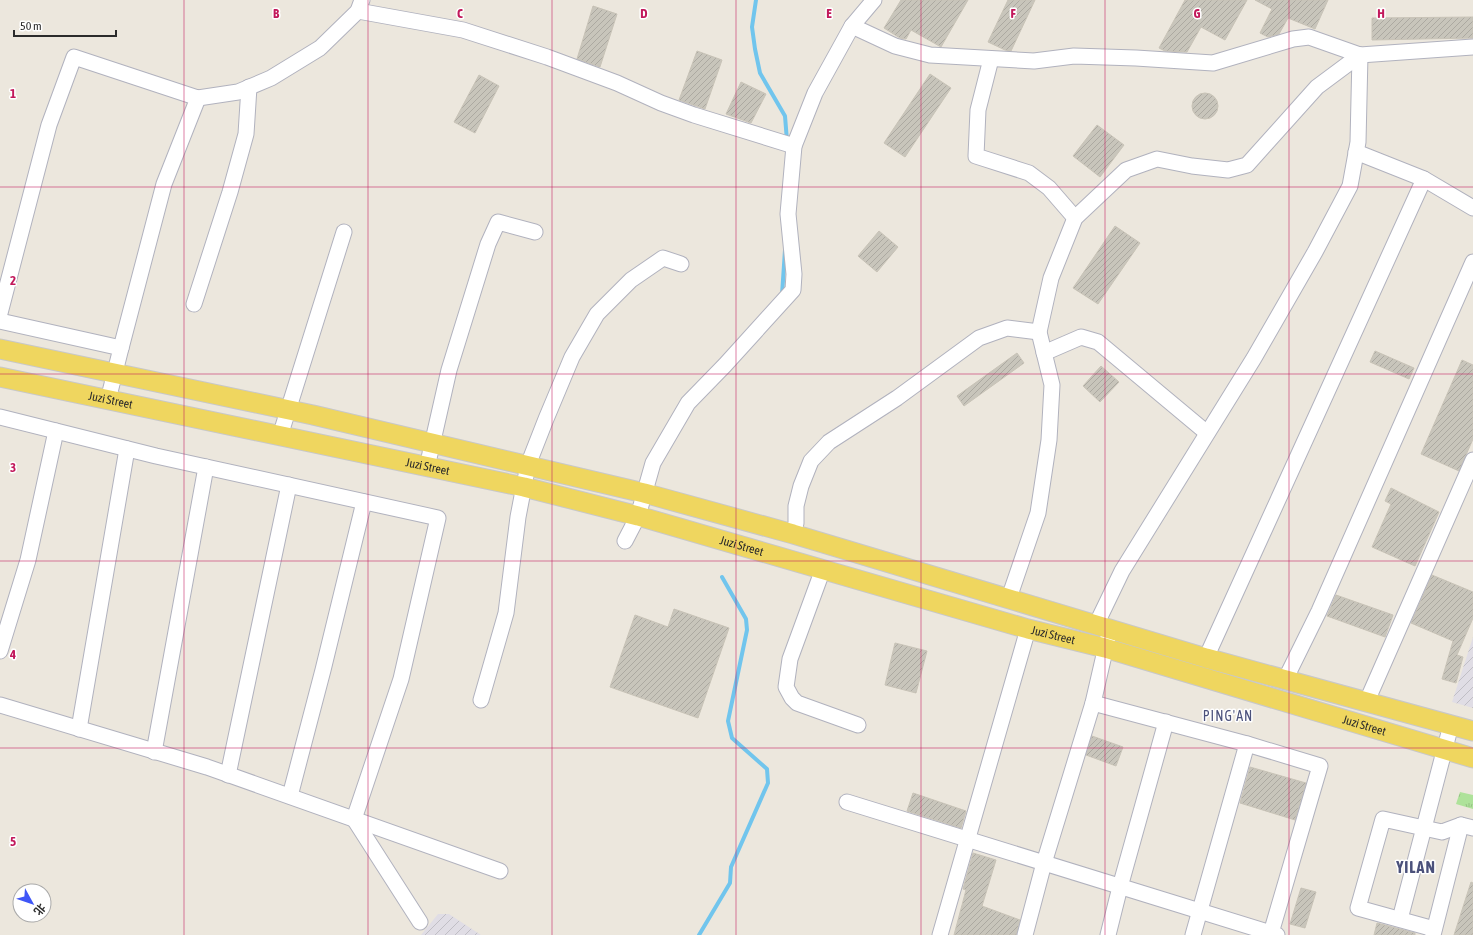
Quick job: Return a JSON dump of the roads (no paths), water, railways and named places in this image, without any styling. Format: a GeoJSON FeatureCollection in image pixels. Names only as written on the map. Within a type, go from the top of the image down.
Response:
{"type":"FeatureCollection","features":[{"type":"Feature","properties":{"kind":"main road","name":"Juzi Street"},"geometry":{"type":"LineString","coordinates":[[0,349],[288,409],[644,493],[793,534],[1206,658],[1473,731]]}},
{"type":"Feature","properties":{"kind":"main road","name":"Juzi Street"},"geometry":{"type":"LineString","coordinates":[[0,377],[524,487],[638,516],[1028,629],[1105,648],[1473,758]]}},
{"type":"Feature","properties":{"kind":"street"},"geometry":{"type":"LineString","coordinates":[[624,541],[638,516],[653,463],[688,403],[725,365],[793,290],[794,274],[788,214],[788,145],[852,26],[874,0]]}},
{"type":"Feature","properties":{"kind":"street"},"geometry":{"type":"LineString","coordinates":[[0,314],[50,125],[74,57],[198,98],[238,92],[271,78],[320,48],[360,5],[463,30],[547,57],[603,78],[661,103],[788,145]]}},
{"type":"Feature","properties":{"kind":"street"},"geometry":{"type":"LineString","coordinates":[[852,26],[895,46],[930,55],[1034,61],[1074,56],[1213,63],[1293,39],[1309,37],[1360,55],[1473,47]]}},
{"type":"Feature","properties":{"kind":"street"},"geometry":{"type":"LineString","coordinates":[[1025,935],[1044,863],[1093,703],[1105,648],[1103,627],[1122,571],[1254,358],[1319,246],[1350,186],[1358,142],[1360,55]]}},
{"type":"Feature","properties":{"kind":"street"},"geometry":{"type":"LineString","coordinates":[[1009,598],[1038,512],[1049,440],[1052,385],[1039,332],[1051,278],[1075,218],[1126,170],[1157,159],[1192,166],[1228,170],[1247,165],[1317,87],[1360,55]]}},
{"type":"Feature","properties":{"kind":"street"},"geometry":{"type":"LineString","coordinates":[[991,59],[978,110],[976,156],[1029,172],[1050,188],[1075,218]]}},
{"type":"Feature","properties":{"kind":"street"},"geometry":{"type":"LineString","coordinates":[[194,304],[230,192],[246,134],[249,87]]}},
{"type":"Feature","properties":{"kind":"street"},"geometry":{"type":"LineString","coordinates":[[108,400],[164,184],[198,98]]}},
{"type":"Feature","properties":{"kind":"street"},"geometry":{"type":"LineString","coordinates":[[1356,152],[1424,179],[1473,208]]}},
{"type":"Feature","properties":{"kind":"street"},"geometry":{"type":"LineString","coordinates":[[1206,658],[1424,179]]}},
{"type":"Feature","properties":{"kind":"street"},"geometry":{"type":"LineString","coordinates":[[427,467],[449,370],[488,244],[498,222],[535,232]]}},
{"type":"Feature","properties":{"kind":"street"},"geometry":{"type":"LineString","coordinates":[[280,436],[344,232]]}},
{"type":"Feature","properties":{"kind":"street"},"geometry":{"type":"LineString","coordinates":[[482,700],[506,613],[518,517],[528,466],[572,357],[597,314],[631,280],[663,258],[681,264]]}},
{"type":"Feature","properties":{"kind":"street"},"geometry":{"type":"LineString","coordinates":[[1285,680],[1319,610],[1473,262]]}},
{"type":"Feature","properties":{"kind":"street"},"geometry":{"type":"LineString","coordinates":[[0,321],[121,348]]}},
{"type":"Feature","properties":{"kind":"street"},"geometry":{"type":"LineString","coordinates":[[793,534],[796,523],[796,506],[803,480],[811,461],[829,442],[896,398],[979,338],[1007,328],[1039,332]]}},
{"type":"Feature","properties":{"kind":"street"},"geometry":{"type":"LineString","coordinates":[[1044,353],[1080,338],[1098,342],[1207,432]]}},
{"type":"Feature","properties":{"kind":"street"},"geometry":{"type":"LineString","coordinates":[[0,417],[127,449],[438,518],[401,679],[354,819]]}},
{"type":"Feature","properties":{"kind":"street"},"geometry":{"type":"LineString","coordinates":[[0,651],[28,560],[56,431]]}},
{"type":"Feature","properties":{"kind":"street"},"geometry":{"type":"LineString","coordinates":[[79,729],[127,449]]}},
{"type":"Feature","properties":{"kind":"street"},"geometry":{"type":"LineString","coordinates":[[1367,701],[1473,460]]}},
{"type":"Feature","properties":{"kind":"street"},"geometry":{"type":"LineString","coordinates":[[154,752],[206,467]]}},
{"type":"Feature","properties":{"kind":"street"},"geometry":{"type":"LineString","coordinates":[[228,775],[289,485]]}},
{"type":"Feature","properties":{"kind":"street"},"geometry":{"type":"LineString","coordinates":[[290,796],[323,670],[364,502]]}},
{"type":"Feature","properties":{"kind":"street"},"geometry":{"type":"LineString","coordinates":[[823,569],[790,659],[786,687],[792,698],[797,703],[858,724]]}},
{"type":"Feature","properties":{"kind":"street"},"geometry":{"type":"LineString","coordinates":[[940,935],[1028,629]]}},
{"type":"Feature","properties":{"kind":"street"},"geometry":{"type":"LineString","coordinates":[[847,802],[1274,934],[1320,766],[1247,744],[1093,703]]}},
{"type":"Feature","properties":{"kind":"street"},"geometry":{"type":"LineString","coordinates":[[0,705],[228,775],[500,871]]}},
{"type":"Feature","properties":{"kind":"street"},"geometry":{"type":"LineString","coordinates":[[1108,935],[1166,722]]}},
{"type":"Feature","properties":{"kind":"street"},"geometry":{"type":"LineString","coordinates":[[1400,919],[1451,725]]}},
{"type":"Feature","properties":{"kind":"street"},"geometry":{"type":"LineString","coordinates":[[1193,935],[1247,744]]}},
{"type":"Feature","properties":{"kind":"street"},"geometry":{"type":"LineString","coordinates":[[354,819],[420,922]]}},
{"type":"Feature","properties":{"kind":"street"},"geometry":{"type":"LineString","coordinates":[[1383,819],[1442,832],[1467,827],[1434,932],[1400,919],[1358,908],[1383,819]]}},
{"type":"Feature","properties":{"kind":"waterway"},"geometry":{"type":"LineString","coordinates":[[756,0],[752,27],[760,73],[785,116],[787,141]]}},
{"type":"Feature","properties":{"kind":"waterway"},"geometry":{"type":"LineString","coordinates":[[782,295],[785,250]]}},
{"type":"Feature","properties":{"kind":"waterway"},"geometry":{"type":"LineString","coordinates":[[699,935],[730,883],[731,867],[768,783],[767,769],[732,738],[728,721],[747,630],[746,619],[722,577]]}},
{"type":"Feature","properties":{"kind":"district","name":"PING'AN"},"geometry":{"type":"Point","coordinates":[1228,716]}},
{"type":"Feature","properties":{"kind":"district","name":"YILAN"},"geometry":{"type":"Point","coordinates":[1416,867]}}]}
